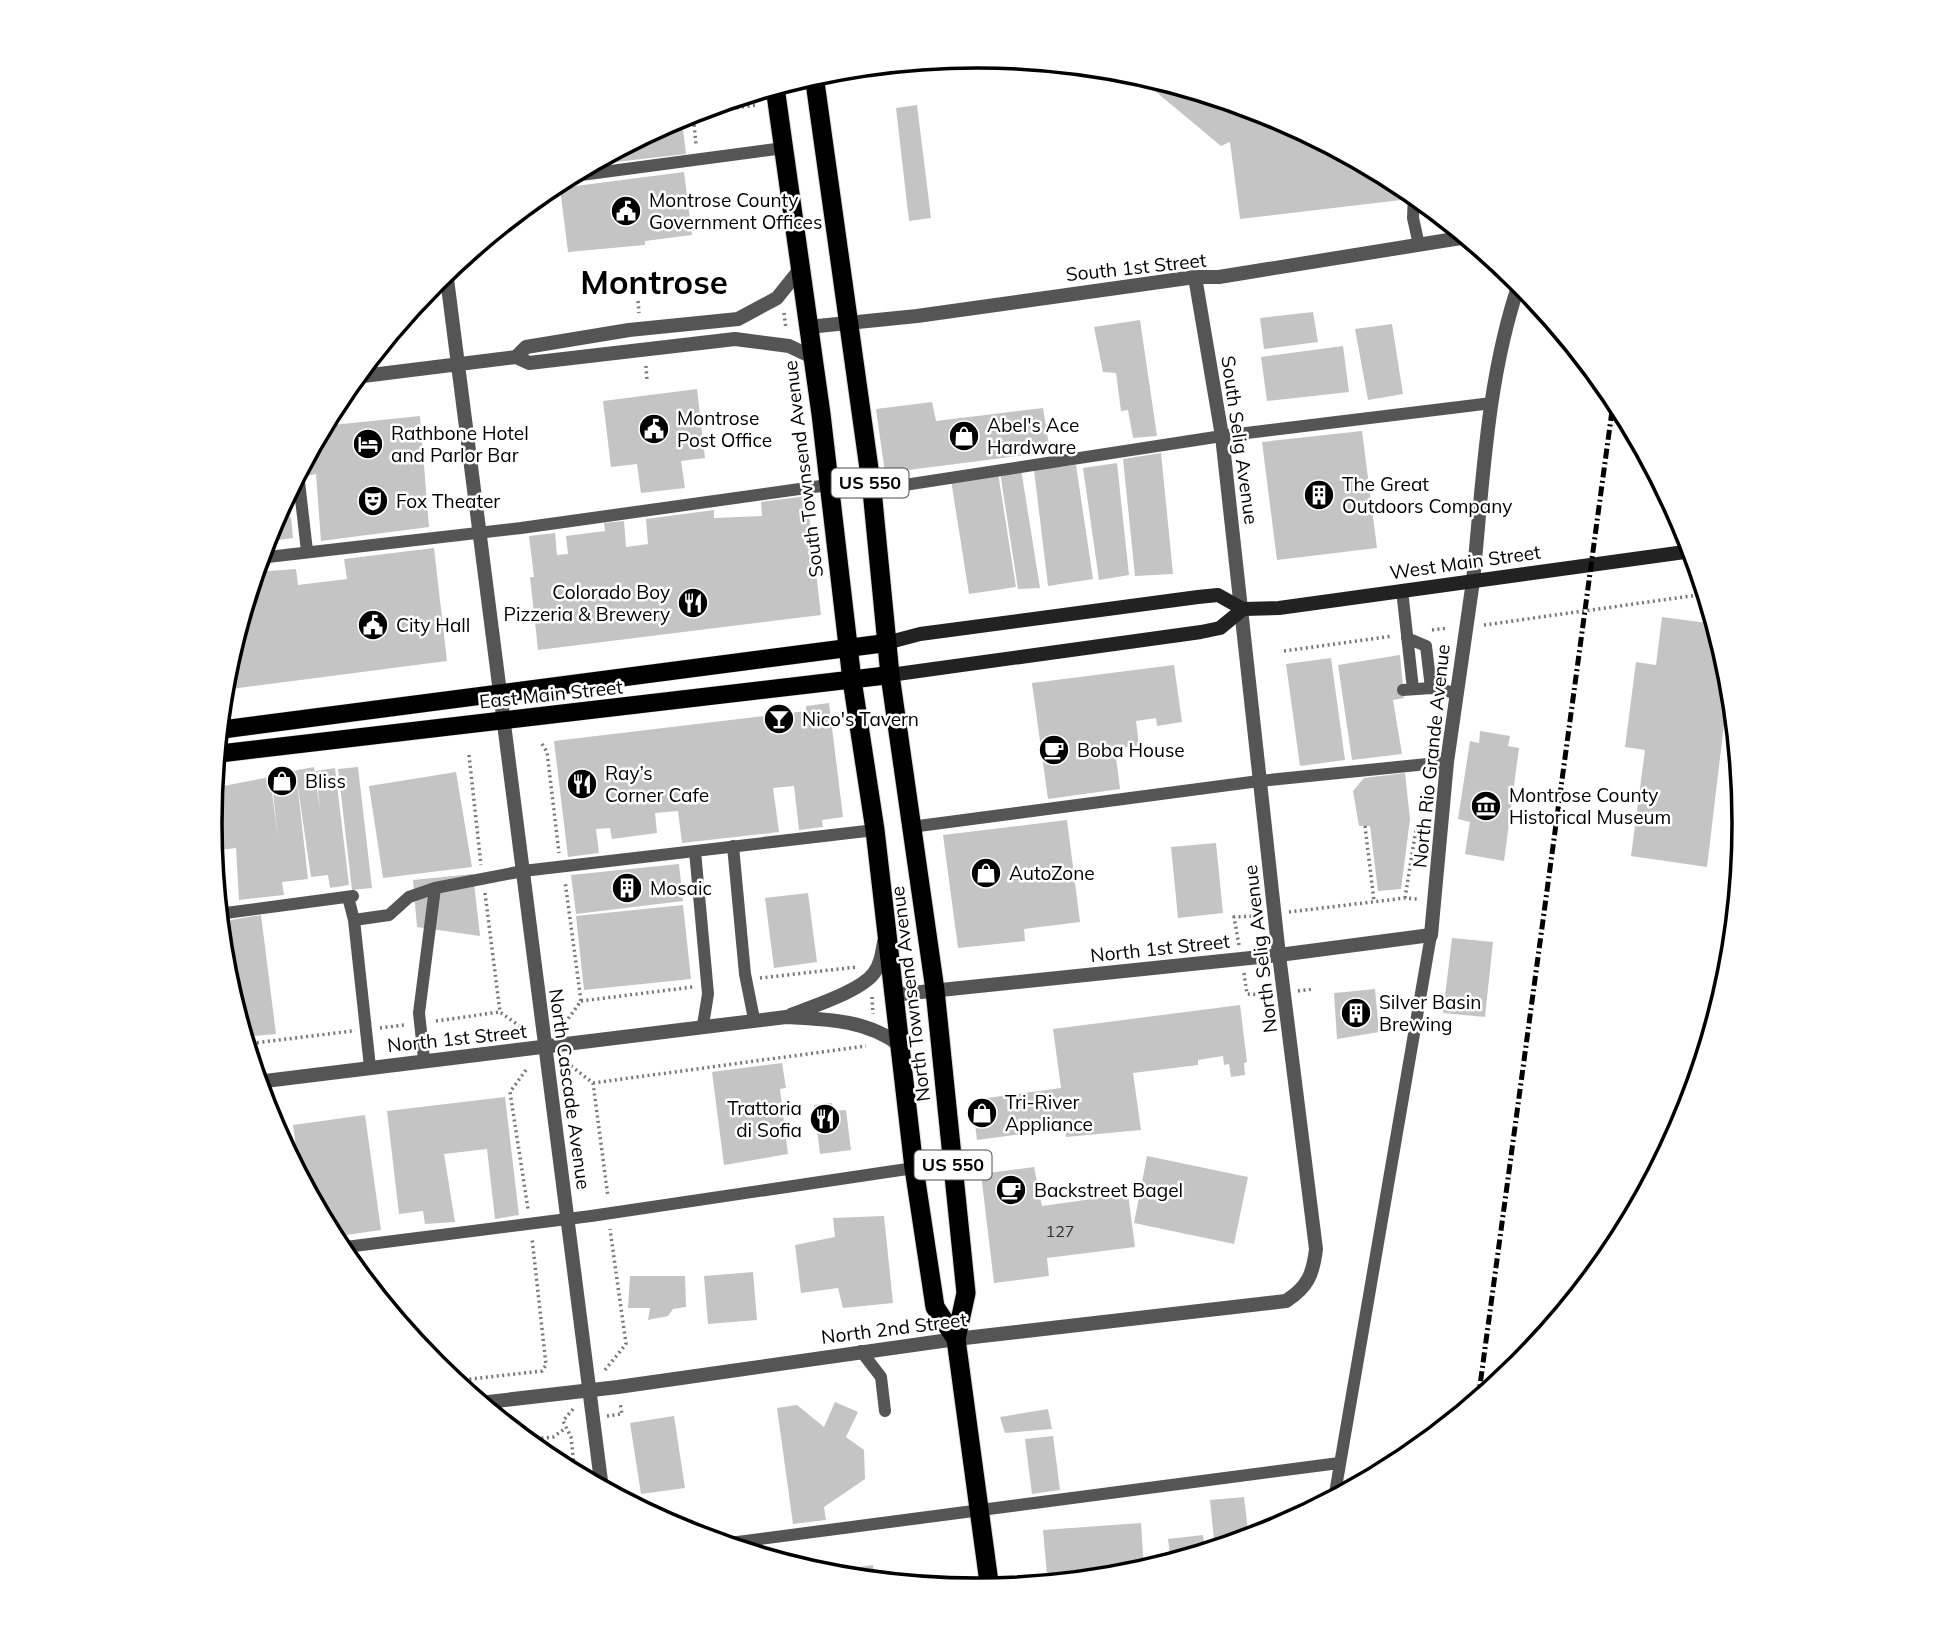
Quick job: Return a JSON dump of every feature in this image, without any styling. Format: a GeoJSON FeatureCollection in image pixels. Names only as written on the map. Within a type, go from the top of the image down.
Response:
{"type":"FeatureCollection","features":[{"type":"Feature","properties":{"kind":"highway","name":"US 550"},"geometry":{"type":"LineString","coordinates":[[815,86],[846,323],[872,490],[886,643]]}},
{"type":"Feature","properties":{"kind":"highway","name":"South Townsend Avenue"},"geometry":{"type":"LineString","coordinates":[[776,96],[801,268],[852,680]]}},
{"type":"Feature","properties":{"kind":"highway","name":"North Townsend Avenue"},"geometry":{"type":"LineString","coordinates":[[886,643],[935,990],[966,1293],[956,1339],[989,1579]]}},
{"type":"Feature","properties":{"kind":"highway","name":"North Townsend Avenue"},"geometry":{"type":"LineString","coordinates":[[852,680],[875,830],[892,995],[935,1307],[956,1339]]}},
{"type":"Feature","properties":{"kind":"main road","name":"West Main Street"},"geometry":{"type":"LineString","coordinates":[[886,643],[920,634],[1218,595],[1242,609],[1279,608],[1682,552]]}},
{"type":"Feature","properties":{"kind":"main road"},"geometry":{"type":"LineString","coordinates":[[890,675],[1210,630],[1220,628],[1242,609]]}},
{"type":"Feature","properties":{"kind":"main road","name":"East Main Street"},"geometry":{"type":"LineString","coordinates":[[228,729],[886,643]]}},
{"type":"Feature","properties":{"kind":"main road","name":"East Main Street"},"geometry":{"type":"LineString","coordinates":[[225,753],[890,675]]}},
{"type":"Feature","properties":{"kind":"street","name":"South 1st Street"},"geometry":{"type":"LineString","coordinates":[[808,327],[1195,277],[1219,277],[1455,239]]}},
{"type":"Feature","properties":{"kind":"street"},"geometry":{"type":"LineString","coordinates":[[516,357],[526,347],[629,330],[738,319],[777,298],[801,268]]}},
{"type":"Feature","properties":{"kind":"street","name":"South Selig Avenue"},"geometry":{"type":"LineString","coordinates":[[1195,277],[1222,436],[1242,609]]}},
{"type":"Feature","properties":{"kind":"street","name":"North Cascade Avenue"},"geometry":{"type":"LineString","coordinates":[[448,285],[482,532],[544,1048],[601,1479]]}},
{"type":"Feature","properties":{"kind":"street","name":"North Rio Grande Avenue"},"geometry":{"type":"LineString","coordinates":[[1431,936],[1447,762],[1473,581],[1492,403],[1507,320],[1516,294]]}},
{"type":"Feature","properties":{"kind":"street"},"geometry":{"type":"LineString","coordinates":[[370,375],[516,357],[529,363],[735,339],[778,343],[812,357]]}},
{"type":"Feature","properties":{"kind":"street","name":"North Selig Avenue"},"geometry":{"type":"LineString","coordinates":[[1242,609],[1279,955],[1316,1249],[1309,1282]]}},
{"type":"Feature","properties":{"kind":"street","name":"North 1st Street"},"geometry":{"type":"LineString","coordinates":[[786,1017],[836,996],[872,976],[880,964],[886,936]]}},
{"type":"Feature","properties":{"kind":"street","name":"North 1st Street"},"geometry":{"type":"LineString","coordinates":[[892,995],[1279,955],[1431,936]]}},
{"type":"Feature","properties":{"kind":"street","name":"North 1st Street"},"geometry":{"type":"LineString","coordinates":[[267,1081],[424,1059],[544,1048],[703,1025],[786,1017],[849,1023],[879,1030],[901,1046]]}},
{"type":"Feature","properties":{"kind":"street","name":"North 2nd Street"},"geometry":{"type":"LineString","coordinates":[[491,1402],[861,1351],[1286,1300],[1301,1291],[1309,1282]]}},
{"type":"Feature","properties":{"kind":"lane"},"geometry":{"type":"LineString","coordinates":[[592,173],[784,148]]}},
{"type":"Feature","properties":{"kind":"lane"},"geometry":{"type":"LineString","coordinates":[[1413,208],[1419,245]]}},
{"type":"Feature","properties":{"kind":"lane"},"geometry":{"type":"LineString","coordinates":[[872,490],[1222,436],[1492,403]]}},
{"type":"Feature","properties":{"kind":"lane"},"geometry":{"type":"LineString","coordinates":[[271,556],[514,529],[828,485]]}},
{"type":"Feature","properties":{"kind":"lane"},"geometry":{"type":"LineString","coordinates":[[300,489],[307,551]]}},
{"type":"Feature","properties":{"kind":"lane"},"geometry":{"type":"LineString","coordinates":[[1402,590],[1407,636],[1408,690],[1431,688],[1456,693]]}},
{"type":"Feature","properties":{"kind":"lane"},"geometry":{"type":"LineString","coordinates":[[1407,636],[1426,646],[1431,688]]}},
{"type":"Feature","properties":{"kind":"lane"},"geometry":{"type":"LineString","coordinates":[[911,827],[1259,781],[1447,762]]}},
{"type":"Feature","properties":{"kind":"lane"},"geometry":{"type":"LineString","coordinates":[[354,920],[389,915],[409,897],[435,888],[523,871],[875,830]]}},
{"type":"Feature","properties":{"kind":"lane"},"geometry":{"type":"LineString","coordinates":[[733,846],[745,974],[754,1019]]}},
{"type":"Feature","properties":{"kind":"lane"},"geometry":{"type":"LineString","coordinates":[[695,851],[708,993],[703,1025]]}},
{"type":"Feature","properties":{"kind":"lane"},"geometry":{"type":"LineString","coordinates":[[424,1059],[419,1013],[435,888]]}},
{"type":"Feature","properties":{"kind":"lane"},"geometry":{"type":"LineString","coordinates":[[227,913],[351,896],[370,1067]]}},
{"type":"Feature","properties":{"kind":"lane"},"geometry":{"type":"LineString","coordinates":[[1336,1488],[1431,936]]}},
{"type":"Feature","properties":{"kind":"lane"},"geometry":{"type":"LineString","coordinates":[[351,1246],[568,1219],[914,1168]]}},
{"type":"Feature","properties":{"kind":"lane"},"geometry":{"type":"LineString","coordinates":[[861,1351],[881,1377],[885,1411]]}},
{"type":"Feature","properties":{"kind":"lane"},"geometry":{"type":"LineString","coordinates":[[742,1541],[1339,1463]]}},
{"type":"Feature","properties":{"kind":"path"},"geometry":{"type":"LineString","coordinates":[[735,108],[756,105]]}},
{"type":"Feature","properties":{"kind":"path"},"geometry":{"type":"LineString","coordinates":[[694,124],[697,159]]}},
{"type":"Feature","properties":{"kind":"path"},"geometry":{"type":"LineString","coordinates":[[783,307],[787,335]]}},
{"type":"Feature","properties":{"kind":"path"},"geometry":{"type":"LineString","coordinates":[[1284,651],[1697,595]]}},
{"type":"Feature","properties":{"kind":"path"},"geometry":{"type":"LineString","coordinates":[[542,744],[547,752],[581,1001],[565,1023]]}},
{"type":"Feature","properties":{"kind":"path"},"geometry":{"type":"LineString","coordinates":[[1234,917],[1405,898],[1417,823]]}},
{"type":"Feature","properties":{"kind":"path"},"geometry":{"type":"LineString","coordinates":[[1365,826],[1374,901]]}},
{"type":"Feature","properties":{"kind":"path"},"geometry":{"type":"LineString","coordinates":[[872,993],[873,1019]]}},
{"type":"Feature","properties":{"kind":"path"},"geometry":{"type":"LineString","coordinates":[[593,1083],[870,1045]]}},
{"type":"Feature","properties":{"kind":"path"},"geometry":{"type":"LineString","coordinates":[[571,1066],[593,1083],[626,1344],[563,1421],[571,1437],[574,1462]]}},
{"type":"Feature","properties":{"kind":"path"},"geometry":{"type":"LineString","coordinates":[[526,1070],[510,1092],[529,1218]]}},
{"type":"Feature","properties":{"kind":"path"},"geometry":{"type":"LineString","coordinates":[[466,1379],[542,1371],[546,1365],[531,1231]]}},
{"type":"Feature","properties":{"kind":"path"},"geometry":{"type":"LineString","coordinates":[[539,1438],[553,1437],[566,1428]]}},
{"type":"Feature","properties":{"kind":"building"},"geometry":{"type":"Polygon","coordinates":[[[1154,90],[1220,108],[1311,146],[1355,169],[1401,200],[1240,219],[1230,142],[1221,146],[1154,90]]]}},
{"type":"Feature","properties":{"kind":"building"},"geometry":{"type":"Polygon","coordinates":[[[917,105],[931,218],[909,221],[896,108],[917,105]]]}},
{"type":"Feature","properties":{"kind":"building"},"geometry":{"type":"Polygon","coordinates":[[[683,128],[686,154],[612,162],[683,128]]]}},
{"type":"Feature","properties":{"kind":"building","name":"Montrose County Government Offices"},"geometry":{"type":"Polygon","coordinates":[[[684,172],[692,235],[645,241],[645,245],[568,252],[561,194],[572,186],[684,172]]]}},
{"type":"Feature","properties":{"kind":"building"},"geometry":{"type":"Polygon","coordinates":[[[1313,312],[1318,342],[1264,349],[1260,318],[1313,312]]]}},
{"type":"Feature","properties":{"kind":"building"},"geometry":{"type":"Polygon","coordinates":[[[1140,320],[1157,436],[1133,438],[1128,410],[1121,411],[1116,373],[1103,372],[1094,327],[1140,320]]]}},
{"type":"Feature","properties":{"kind":"building"},"geometry":{"type":"Polygon","coordinates":[[[1392,324],[1403,394],[1368,400],[1355,329],[1392,324]]]}},
{"type":"Feature","properties":{"kind":"building"},"geometry":{"type":"Polygon","coordinates":[[[1343,346],[1349,392],[1267,401],[1261,357],[1343,346]]]}},
{"type":"Feature","properties":{"kind":"building","name":"Montrose Post Office"},"geometry":{"type":"Polygon","coordinates":[[[697,389],[705,458],[681,461],[685,488],[641,493],[637,464],[611,467],[603,401],[697,389]]]}},
{"type":"Feature","properties":{"kind":"building","name":"Abel's Ace Hardware"},"geometry":{"type":"Polygon","coordinates":[[[932,402],[936,421],[1043,408],[1050,452],[885,473],[876,409],[932,402]]]}},
{"type":"Feature","properties":{"kind":"building","name":"Fox Theater"},"geometry":{"type":"Polygon","coordinates":[[[420,416],[429,527],[321,541],[316,474],[307,476],[336,425],[420,416]]]}},
{"type":"Feature","properties":{"kind":"building","name":"The Great Outdoors Company"},"geometry":{"type":"Polygon","coordinates":[[[1362,431],[1377,548],[1277,560],[1262,442],[1362,431]]]}},
{"type":"Feature","properties":{"kind":"building"},"geometry":{"type":"Polygon","coordinates":[[[1161,453],[1173,574],[1135,576],[1123,459],[1161,453]]]}},
{"type":"Feature","properties":{"kind":"building"},"geometry":{"type":"Polygon","coordinates":[[[1117,463],[1129,575],[1099,580],[1083,468],[1117,463]]]}},
{"type":"Feature","properties":{"kind":"building"},"geometry":{"type":"Polygon","coordinates":[[[1076,465],[1093,579],[1048,586],[1034,470],[1076,465]]]}},
{"type":"Feature","properties":{"kind":"building"},"geometry":{"type":"Polygon","coordinates":[[[1021,469],[1040,588],[1018,589],[1000,472],[1021,469]]]}},
{"type":"Feature","properties":{"kind":"building"},"geometry":{"type":"Polygon","coordinates":[[[998,473],[1016,587],[969,594],[951,480],[998,473]]]}},
{"type":"Feature","properties":{"kind":"building"},"geometry":{"type":"Polygon","coordinates":[[[807,496],[821,615],[538,650],[530,577],[534,577],[529,536],[555,533],[557,555],[568,554],[566,536],[605,531],[604,523],[624,521],[626,547],[648,544],[646,519],[714,510],[714,518],[762,516],[761,502],[807,496]]]}},
{"type":"Feature","properties":{"kind":"building"},"geometry":{"type":"Polygon","coordinates":[[[291,517],[293,538],[277,540],[279,534],[287,518],[291,517]]]}},
{"type":"Feature","properties":{"kind":"building","name":"City Hall"},"geometry":{"type":"Polygon","coordinates":[[[434,548],[447,661],[234,689],[247,628],[266,571],[296,569],[298,585],[347,579],[344,559],[434,548]]]}},
{"type":"Feature","properties":{"kind":"building"},"geometry":{"type":"Polygon","coordinates":[[[1662,617],[1705,623],[1725,718],[1707,867],[1631,856],[1645,750],[1625,747],[1636,662],[1656,665],[1662,617]]]}},
{"type":"Feature","properties":{"kind":"building"},"geometry":{"type":"Polygon","coordinates":[[[1400,655],[1404,698],[1393,700],[1402,754],[1352,760],[1338,665],[1400,655]]]}},
{"type":"Feature","properties":{"kind":"building"},"geometry":{"type":"Polygon","coordinates":[[[1331,658],[1345,760],[1300,766],[1286,664],[1331,658]]]}},
{"type":"Feature","properties":{"kind":"building"},"geometry":{"type":"Polygon","coordinates":[[[1174,665],[1182,722],[1157,726],[1156,718],[1136,721],[1139,745],[1115,749],[1120,789],[1048,799],[1032,683],[1174,665]]]}},
{"type":"Feature","properties":{"kind":"building"},"geometry":{"type":"Polygon","coordinates":[[[829,703],[843,817],[822,820],[823,827],[799,830],[794,786],[773,788],[779,832],[682,843],[678,811],[655,813],[657,833],[612,839],[610,828],[596,829],[599,853],[568,857],[554,741],[806,711],[806,706],[829,703]]]}},
{"type":"Feature","properties":{"kind":"building","name":"Montrose County Historical Museum"},"geometry":{"type":"Polygon","coordinates":[[[1480,731],[1510,736],[1508,746],[1519,748],[1504,861],[1465,854],[1470,822],[1458,819],[1470,741],[1479,743],[1480,731]]]}},
{"type":"Feature","properties":{"kind":"building"},"geometry":{"type":"Polygon","coordinates":[[[314,767],[320,811],[316,771],[335,768],[349,885],[330,888],[328,875],[311,877],[297,781],[308,879],[282,882],[284,895],[239,900],[236,848],[223,850],[223,786],[270,777],[278,838],[271,775],[314,767]]]}},
{"type":"Feature","properties":{"kind":"building"},"geometry":{"type":"Polygon","coordinates":[[[358,767],[372,888],[352,890],[338,769],[358,767]]]}},
{"type":"Feature","properties":{"kind":"building"},"geometry":{"type":"Polygon","coordinates":[[[456,772],[472,867],[383,878],[369,786],[456,772]]]}},
{"type":"Feature","properties":{"kind":"building"},"geometry":{"type":"Polygon","coordinates":[[[1405,773],[1410,819],[1401,889],[1378,891],[1370,826],[1359,826],[1353,791],[1364,778],[1405,773]]]}},
{"type":"Feature","properties":{"kind":"building"},"geometry":{"type":"Polygon","coordinates":[[[1067,820],[1080,922],[1024,929],[1025,941],[958,948],[943,835],[1067,820]]]}},
{"type":"Feature","properties":{"kind":"building"},"geometry":{"type":"Polygon","coordinates":[[[1216,843],[1223,913],[1178,918],[1171,847],[1216,843]]]}},
{"type":"Feature","properties":{"kind":"building","name":"Mosaic"},"geometry":{"type":"Polygon","coordinates":[[[679,864],[683,901],[576,914],[571,875],[679,864]]]}},
{"type":"Feature","properties":{"kind":"building"},"geometry":{"type":"Polygon","coordinates":[[[473,874],[480,936],[417,927],[413,880],[473,874]]]}},
{"type":"Feature","properties":{"kind":"building"},"geometry":{"type":"Polygon","coordinates":[[[808,893],[817,962],[774,968],[765,898],[808,893]]]}},
{"type":"Feature","properties":{"kind":"building"},"geometry":{"type":"Polygon","coordinates":[[[683,905],[691,979],[584,990],[576,916],[683,905]]]}},
{"type":"Feature","properties":{"kind":"building"},"geometry":{"type":"Polygon","coordinates":[[[261,915],[276,1034],[252,1036],[236,971],[228,921],[261,915]]]}},
{"type":"Feature","properties":{"kind":"building"},"geometry":{"type":"Polygon","coordinates":[[[1452,938],[1493,942],[1485,1017],[1443,1013],[1452,938]]]}},
{"type":"Feature","properties":{"kind":"building","name":"Silver Basin Brewing"},"geometry":{"type":"Polygon","coordinates":[[[1375,989],[1379,1032],[1337,1039],[1334,993],[1375,989]]]}},
{"type":"Feature","properties":{"kind":"building"},"geometry":{"type":"Polygon","coordinates":[[[1240,1005],[1247,1062],[1244,1063],[1245,1075],[1231,1077],[1229,1064],[1224,1065],[1223,1056],[1198,1060],[1198,1065],[1133,1073],[1141,1130],[1066,1137],[1065,1128],[977,1140],[972,1100],[1061,1088],[1053,1029],[1240,1005]]]}},
{"type":"Feature","properties":{"kind":"building"},"geometry":{"type":"Polygon","coordinates":[[[782,1063],[786,1088],[780,1089],[788,1154],[724,1165],[712,1072],[782,1063]]]}},
{"type":"Feature","properties":{"kind":"building"},"geometry":{"type":"Polygon","coordinates":[[[505,1097],[519,1215],[495,1219],[487,1149],[444,1154],[455,1222],[425,1224],[423,1211],[399,1214],[387,1111],[505,1097]]]}},
{"type":"Feature","properties":{"kind":"building"},"geometry":{"type":"Polygon","coordinates":[[[832,1103],[833,1111],[846,1110],[851,1150],[820,1154],[814,1105],[832,1103]]]}},
{"type":"Feature","properties":{"kind":"building"},"geometry":{"type":"Polygon","coordinates":[[[365,1115],[381,1230],[344,1235],[296,1150],[293,1125],[365,1115]]]}},
{"type":"Feature","properties":{"kind":"building"},"geometry":{"type":"Polygon","coordinates":[[[1147,1156],[1248,1177],[1234,1244],[1134,1223],[1147,1156]]]}},
{"type":"Feature","properties":{"kind":"building"},"geometry":{"type":"Polygon","coordinates":[[[1034,1167],[1042,1206],[1128,1194],[1135,1247],[1047,1258],[1049,1276],[994,1283],[981,1174],[1034,1167]]]}},
{"type":"Feature","properties":{"kind":"building"},"geometry":{"type":"Polygon","coordinates":[[[884,1216],[893,1303],[843,1308],[838,1288],[801,1293],[795,1245],[835,1237],[833,1218],[884,1216]]]}},
{"type":"Feature","properties":{"kind":"building"},"geometry":{"type":"Polygon","coordinates":[[[753,1272],[757,1320],[708,1324],[704,1276],[753,1272]]]}},
{"type":"Feature","properties":{"kind":"building"},"geometry":{"type":"Polygon","coordinates":[[[630,1276],[685,1276],[686,1307],[673,1309],[668,1316],[648,1320],[650,1308],[628,1308],[630,1276]]]}},
{"type":"Feature","properties":{"kind":"building"},"geometry":{"type":"Polygon","coordinates":[[[835,1402],[858,1412],[846,1437],[864,1450],[865,1479],[824,1507],[826,1520],[793,1524],[777,1408],[797,1405],[824,1427],[835,1402]]]}},
{"type":"Feature","properties":{"kind":"building"},"geometry":{"type":"Polygon","coordinates":[[[1048,1409],[1052,1429],[1005,1433],[1000,1417],[1048,1409]]]}},
{"type":"Feature","properties":{"kind":"building"},"geometry":{"type":"Polygon","coordinates":[[[674,1416],[685,1488],[641,1494],[630,1423],[674,1416]]]}},
{"type":"Feature","properties":{"kind":"building"},"geometry":{"type":"Polygon","coordinates":[[[1053,1436],[1060,1490],[1032,1494],[1025,1439],[1053,1436]]]}},
{"type":"Feature","properties":{"kind":"building"},"geometry":{"type":"Polygon","coordinates":[[[1244,1497],[1248,1528],[1214,1541],[1210,1500],[1244,1497]]]}},
{"type":"Feature","properties":{"kind":"building"},"geometry":{"type":"Polygon","coordinates":[[[1141,1523],[1143,1560],[1047,1575],[1043,1530],[1141,1523]]]}},
{"type":"Feature","properties":{"kind":"building"},"geometry":{"type":"Polygon","coordinates":[[[1203,1535],[1204,1544],[1170,1553],[1168,1539],[1203,1535]]]}},
{"type":"Feature","properties":{"kind":"building"},"geometry":{"type":"Polygon","coordinates":[[[873,1565],[874,1571],[853,1568],[873,1565]]]}},
{"type":"Feature","properties":{"kind":"railway"},"geometry":{"type":"LineString","coordinates":[[1480,1387],[1611,414]]}},
{"type":"Feature","properties":{"kind":"place","name":"Montrose County Government Offices"},"geometry":{"type":"Point","coordinates":[626,211]}},
{"type":"Feature","properties":{"kind":"place","name":"Montrose Post Office"},"geometry":{"type":"Point","coordinates":[654,429]}},
{"type":"Feature","properties":{"kind":"place","name":"Abel's Ace Hardware"},"geometry":{"type":"Point","coordinates":[964,436]}},
{"type":"Feature","properties":{"kind":"place","name":"Rathbone Hotel and Parlor Bar"},"geometry":{"type":"Point","coordinates":[368,444]}},
{"type":"Feature","properties":{"kind":"place","name":"The Great Outdoors Company"},"geometry":{"type":"Point","coordinates":[1319,495]}},
{"type":"Feature","properties":{"kind":"place","name":"Fox Theater"},"geometry":{"type":"Point","coordinates":[373,501]}},
{"type":"Feature","properties":{"kind":"place","name":"Colorado Boy Pizzeria & Brewery"},"geometry":{"type":"Point","coordinates":[693,603]}},
{"type":"Feature","properties":{"kind":"place","name":"City Hall"},"geometry":{"type":"Point","coordinates":[373,625]}},
{"type":"Feature","properties":{"kind":"place","name":"Nico's Tavern"},"geometry":{"type":"Point","coordinates":[779,719]}},
{"type":"Feature","properties":{"kind":"place","name":"Boba House"},"geometry":{"type":"Point","coordinates":[1054,750]}},
{"type":"Feature","properties":{"kind":"place","name":"Bliss"},"geometry":{"type":"Point","coordinates":[282,781]}},
{"type":"Feature","properties":{"kind":"place","name":"Ray’s Corner Cafe"},"geometry":{"type":"Point","coordinates":[582,784]}},
{"type":"Feature","properties":{"kind":"place","name":"Montrose County Historical Museum"},"geometry":{"type":"Point","coordinates":[1486,806]}},
{"type":"Feature","properties":{"kind":"place","name":"AutoZone"},"geometry":{"type":"Point","coordinates":[986,873]}},
{"type":"Feature","properties":{"kind":"place","name":"Mosaic"},"geometry":{"type":"Point","coordinates":[627,888]}},
{"type":"Feature","properties":{"kind":"place","name":"Silver Basin Brewing"},"geometry":{"type":"Point","coordinates":[1356,1013]}},
{"type":"Feature","properties":{"kind":"place","name":"Tri-River Appliance"},"geometry":{"type":"Point","coordinates":[982,1113]}},
{"type":"Feature","properties":{"kind":"place","name":"Trattoria di Sofia"},"geometry":{"type":"Point","coordinates":[825,1119]}},
{"type":"Feature","properties":{"kind":"place","name":"Backstreet Bagel"},"geometry":{"type":"Point","coordinates":[1011,1190]}},
{"type":"Feature","properties":{"kind":"district","name":"Montrose"},"geometry":{"type":"Point","coordinates":[654,282]}}]}
